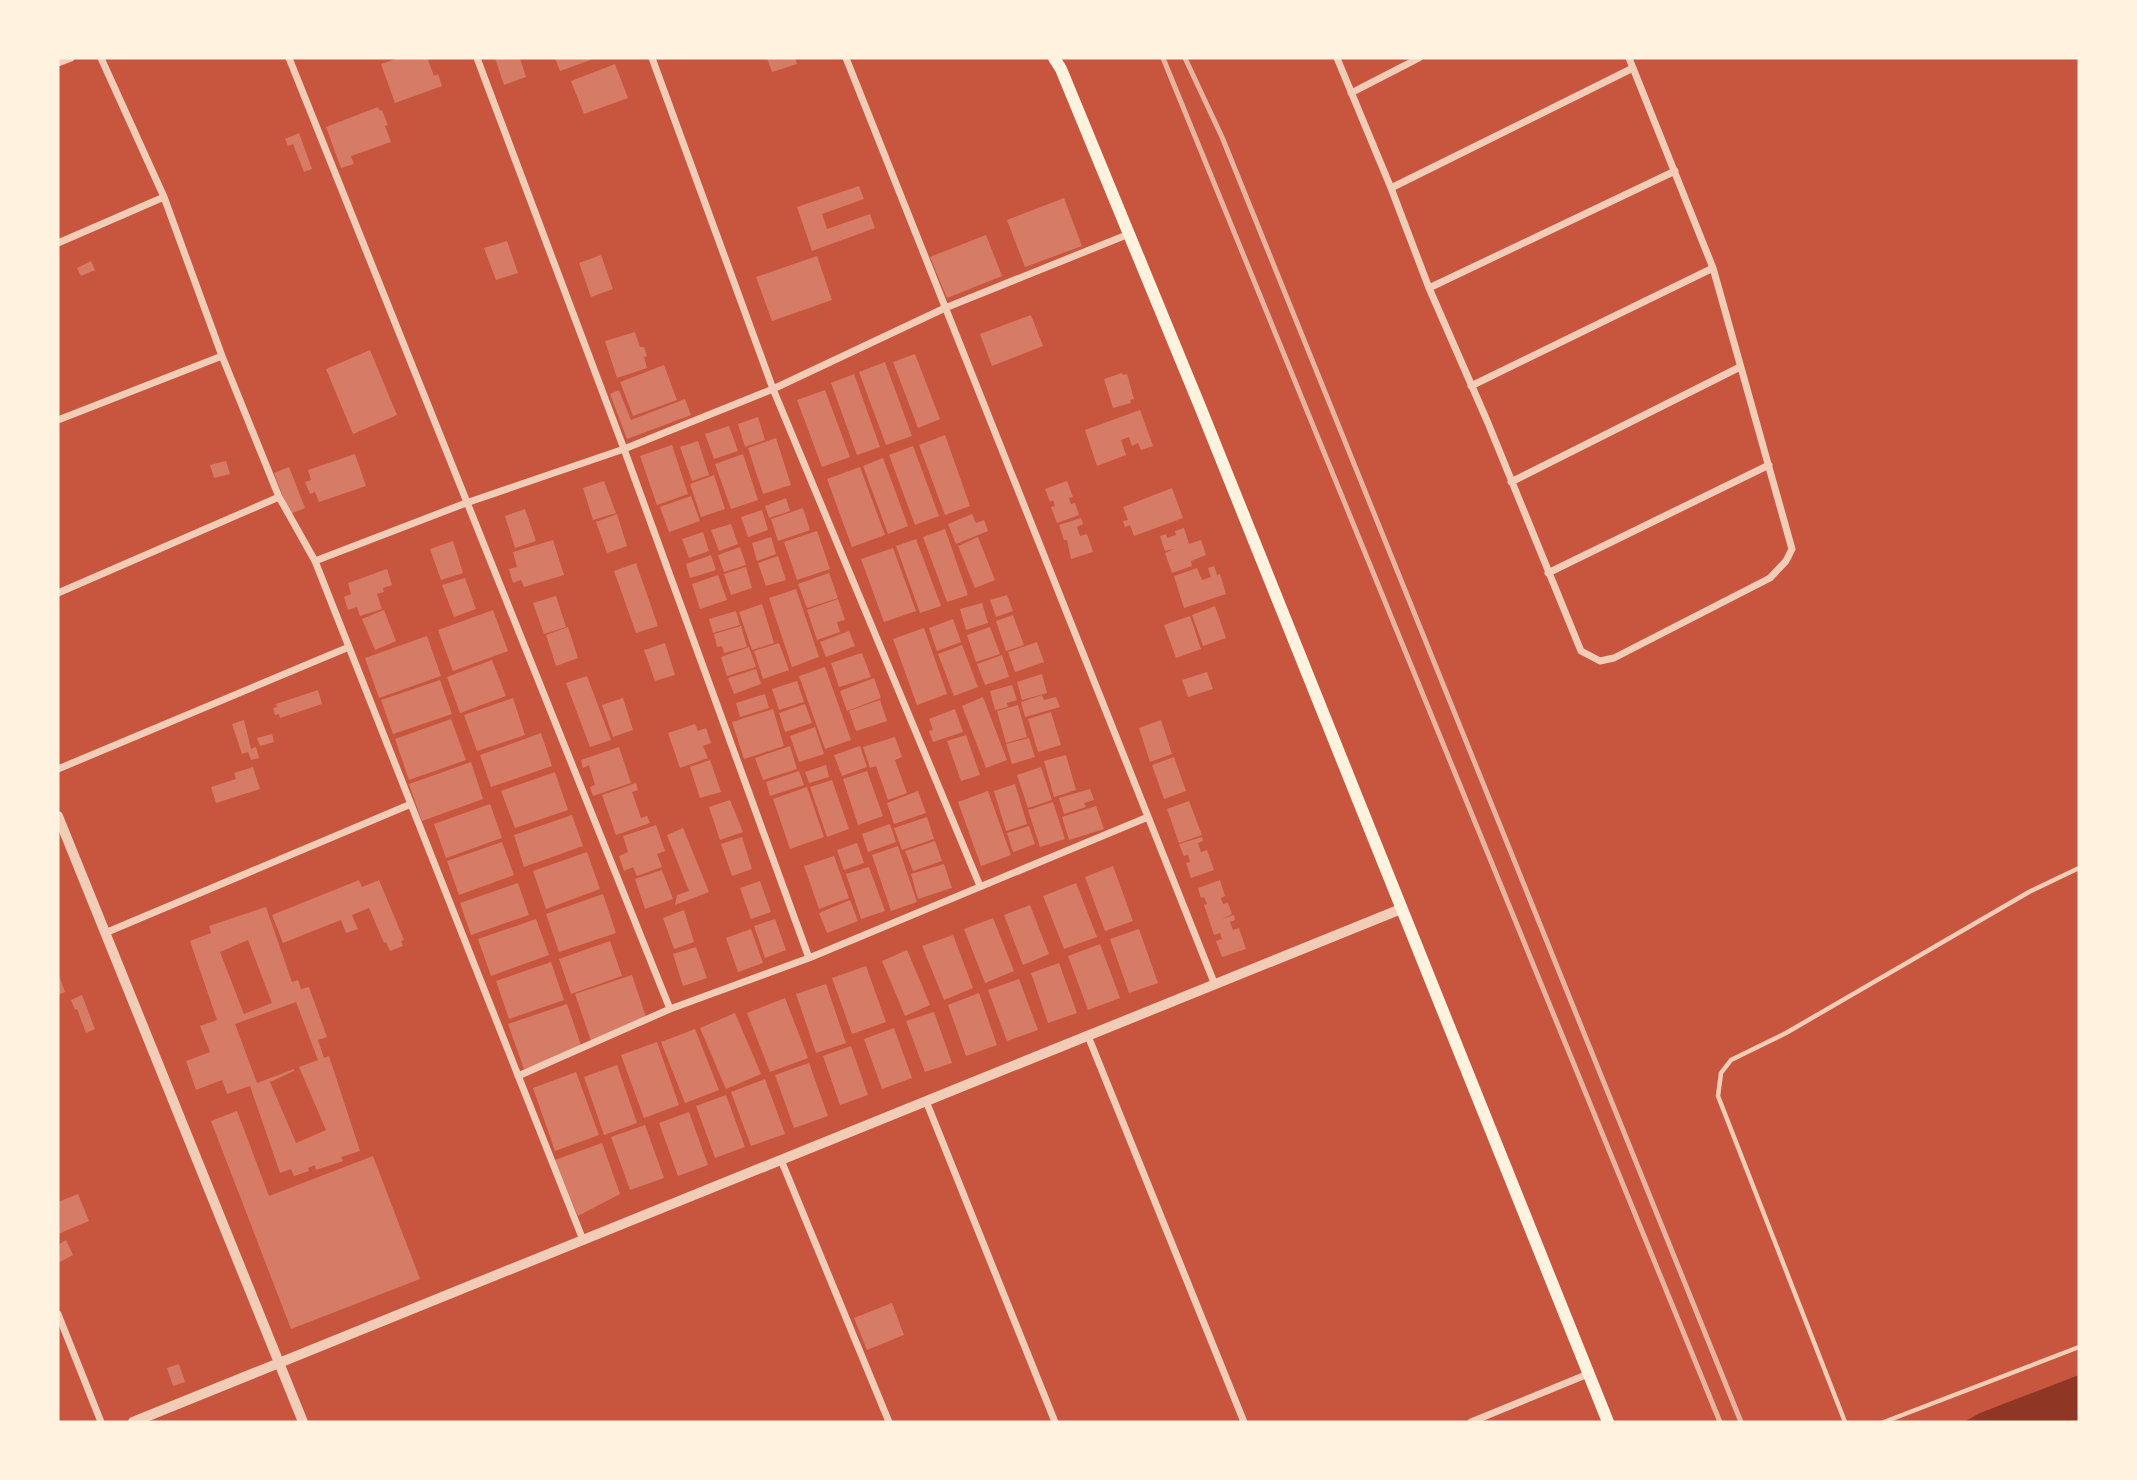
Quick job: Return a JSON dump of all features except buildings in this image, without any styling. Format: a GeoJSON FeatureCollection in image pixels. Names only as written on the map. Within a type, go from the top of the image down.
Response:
{"type":"FeatureCollection","features":[{"type":"Feature","properties":{"kind":"main road"},"geometry":{"type":"LineString","coordinates":[[1054,58],[1061,69],[1129,234],[1608,1422]]}},
{"type":"Feature","properties":{"kind":"street"},"geometry":{"type":"LineString","coordinates":[[58,63],[71,58]]}},
{"type":"Feature","properties":{"kind":"street"},"geometry":{"type":"LineString","coordinates":[[101,58],[164,197],[222,356],[279,497],[315,561],[583,1240]]}},
{"type":"Feature","properties":{"kind":"street"},"geometry":{"type":"LineString","coordinates":[[289,58],[670,1009]]}},
{"type":"Feature","properties":{"kind":"street"},"geometry":{"type":"LineString","coordinates":[[477,58],[624,449],[809,958]]}},
{"type":"Feature","properties":{"kind":"street"},"geometry":{"type":"LineString","coordinates":[[652,58],[773,389],[980,886]]}},
{"type":"Feature","properties":{"kind":"street"},"geometry":{"type":"LineString","coordinates":[[846,58],[1215,985]]}},
{"type":"Feature","properties":{"kind":"street"},"geometry":{"type":"LineString","coordinates":[[1337,58],[1429,288],[1581,651],[1600,661],[1614,658],[1770,578],[1786,561],[1792,549],[1713,268],[1629,58]]}},
{"type":"Feature","properties":{"kind":"street"},"geometry":{"type":"LineString","coordinates":[[1351,93],[1419,58]]}},
{"type":"Feature","properties":{"kind":"street"},"geometry":{"type":"LineString","coordinates":[[1391,188],[1633,68]]}},
{"type":"Feature","properties":{"kind":"street"},"geometry":{"type":"LineString","coordinates":[[1429,288],[1675,170]]}},
{"type":"Feature","properties":{"kind":"street"},"geometry":{"type":"LineString","coordinates":[[58,243],[164,197]]}},
{"type":"Feature","properties":{"kind":"street"},"geometry":{"type":"LineString","coordinates":[[315,561],[466,503],[624,449],[773,389],[945,308],[1129,234]]}},
{"type":"Feature","properties":{"kind":"street"},"geometry":{"type":"LineString","coordinates":[[1471,386],[1713,268]]}},
{"type":"Feature","properties":{"kind":"street"},"geometry":{"type":"LineString","coordinates":[[58,420],[222,356]]}},
{"type":"Feature","properties":{"kind":"street"},"geometry":{"type":"LineString","coordinates":[[1511,482],[1740,367]]}},
{"type":"Feature","properties":{"kind":"street"},"geometry":{"type":"LineString","coordinates":[[1548,573],[1769,465]]}},
{"type":"Feature","properties":{"kind":"street"},"geometry":{"type":"LineString","coordinates":[[58,593],[279,497]]}},
{"type":"Feature","properties":{"kind":"street"},"geometry":{"type":"LineString","coordinates":[[58,769],[349,647]]}},
{"type":"Feature","properties":{"kind":"street"},"geometry":{"type":"LineString","coordinates":[[105,933],[411,804]]}},
{"type":"Feature","properties":{"kind":"street"},"geometry":{"type":"LineString","coordinates":[[58,816],[303,1422]]}},
{"type":"Feature","properties":{"kind":"street"},"geometry":{"type":"LineString","coordinates":[[518,1076],[670,1009],[809,958],[1148,817]]}},
{"type":"Feature","properties":{"kind":"street"},"geometry":{"type":"LineString","coordinates":[[133,1422],[1401,909]]}},
{"type":"Feature","properties":{"kind":"street"},"geometry":{"type":"LineString","coordinates":[[1088,1036],[1244,1422]]}},
{"type":"Feature","properties":{"kind":"street"},"geometry":{"type":"LineString","coordinates":[[926,1101],[1055,1422]]}},
{"type":"Feature","properties":{"kind":"street"},"geometry":{"type":"LineString","coordinates":[[781,1160],[889,1422]]}},
{"type":"Feature","properties":{"kind":"street"},"geometry":{"type":"LineString","coordinates":[[58,1314],[101,1422]]}},
{"type":"Feature","properties":{"kind":"street"},"geometry":{"type":"LineString","coordinates":[[1471,1422],[1588,1374]]}},
{"type":"Feature","properties":{"kind":"lane"},"geometry":{"type":"LineString","coordinates":[[1845,1422],[1718,1096],[1721,1073],[1731,1060],[1786,1033],[2029,891],[2079,868]]}},
{"type":"Feature","properties":{"kind":"lane"},"geometry":{"type":"LineString","coordinates":[[1884,1422],[2079,1347]]}},
{"type":"Feature","properties":{"kind":"shaded area"},"geometry":{"type":"Polygon","coordinates":[[[2079,1375],[2079,1422],[1964,1422],[1980,1413],[2079,1375]]]}},
{"type":"Feature","properties":{"kind":"railway"},"geometry":{"type":"LineString","coordinates":[[1163,58],[1720,1422]]}},
{"type":"Feature","properties":{"kind":"railway"},"geometry":{"type":"LineString","coordinates":[[1185,58],[1222,137],[1741,1422]]}}]}
